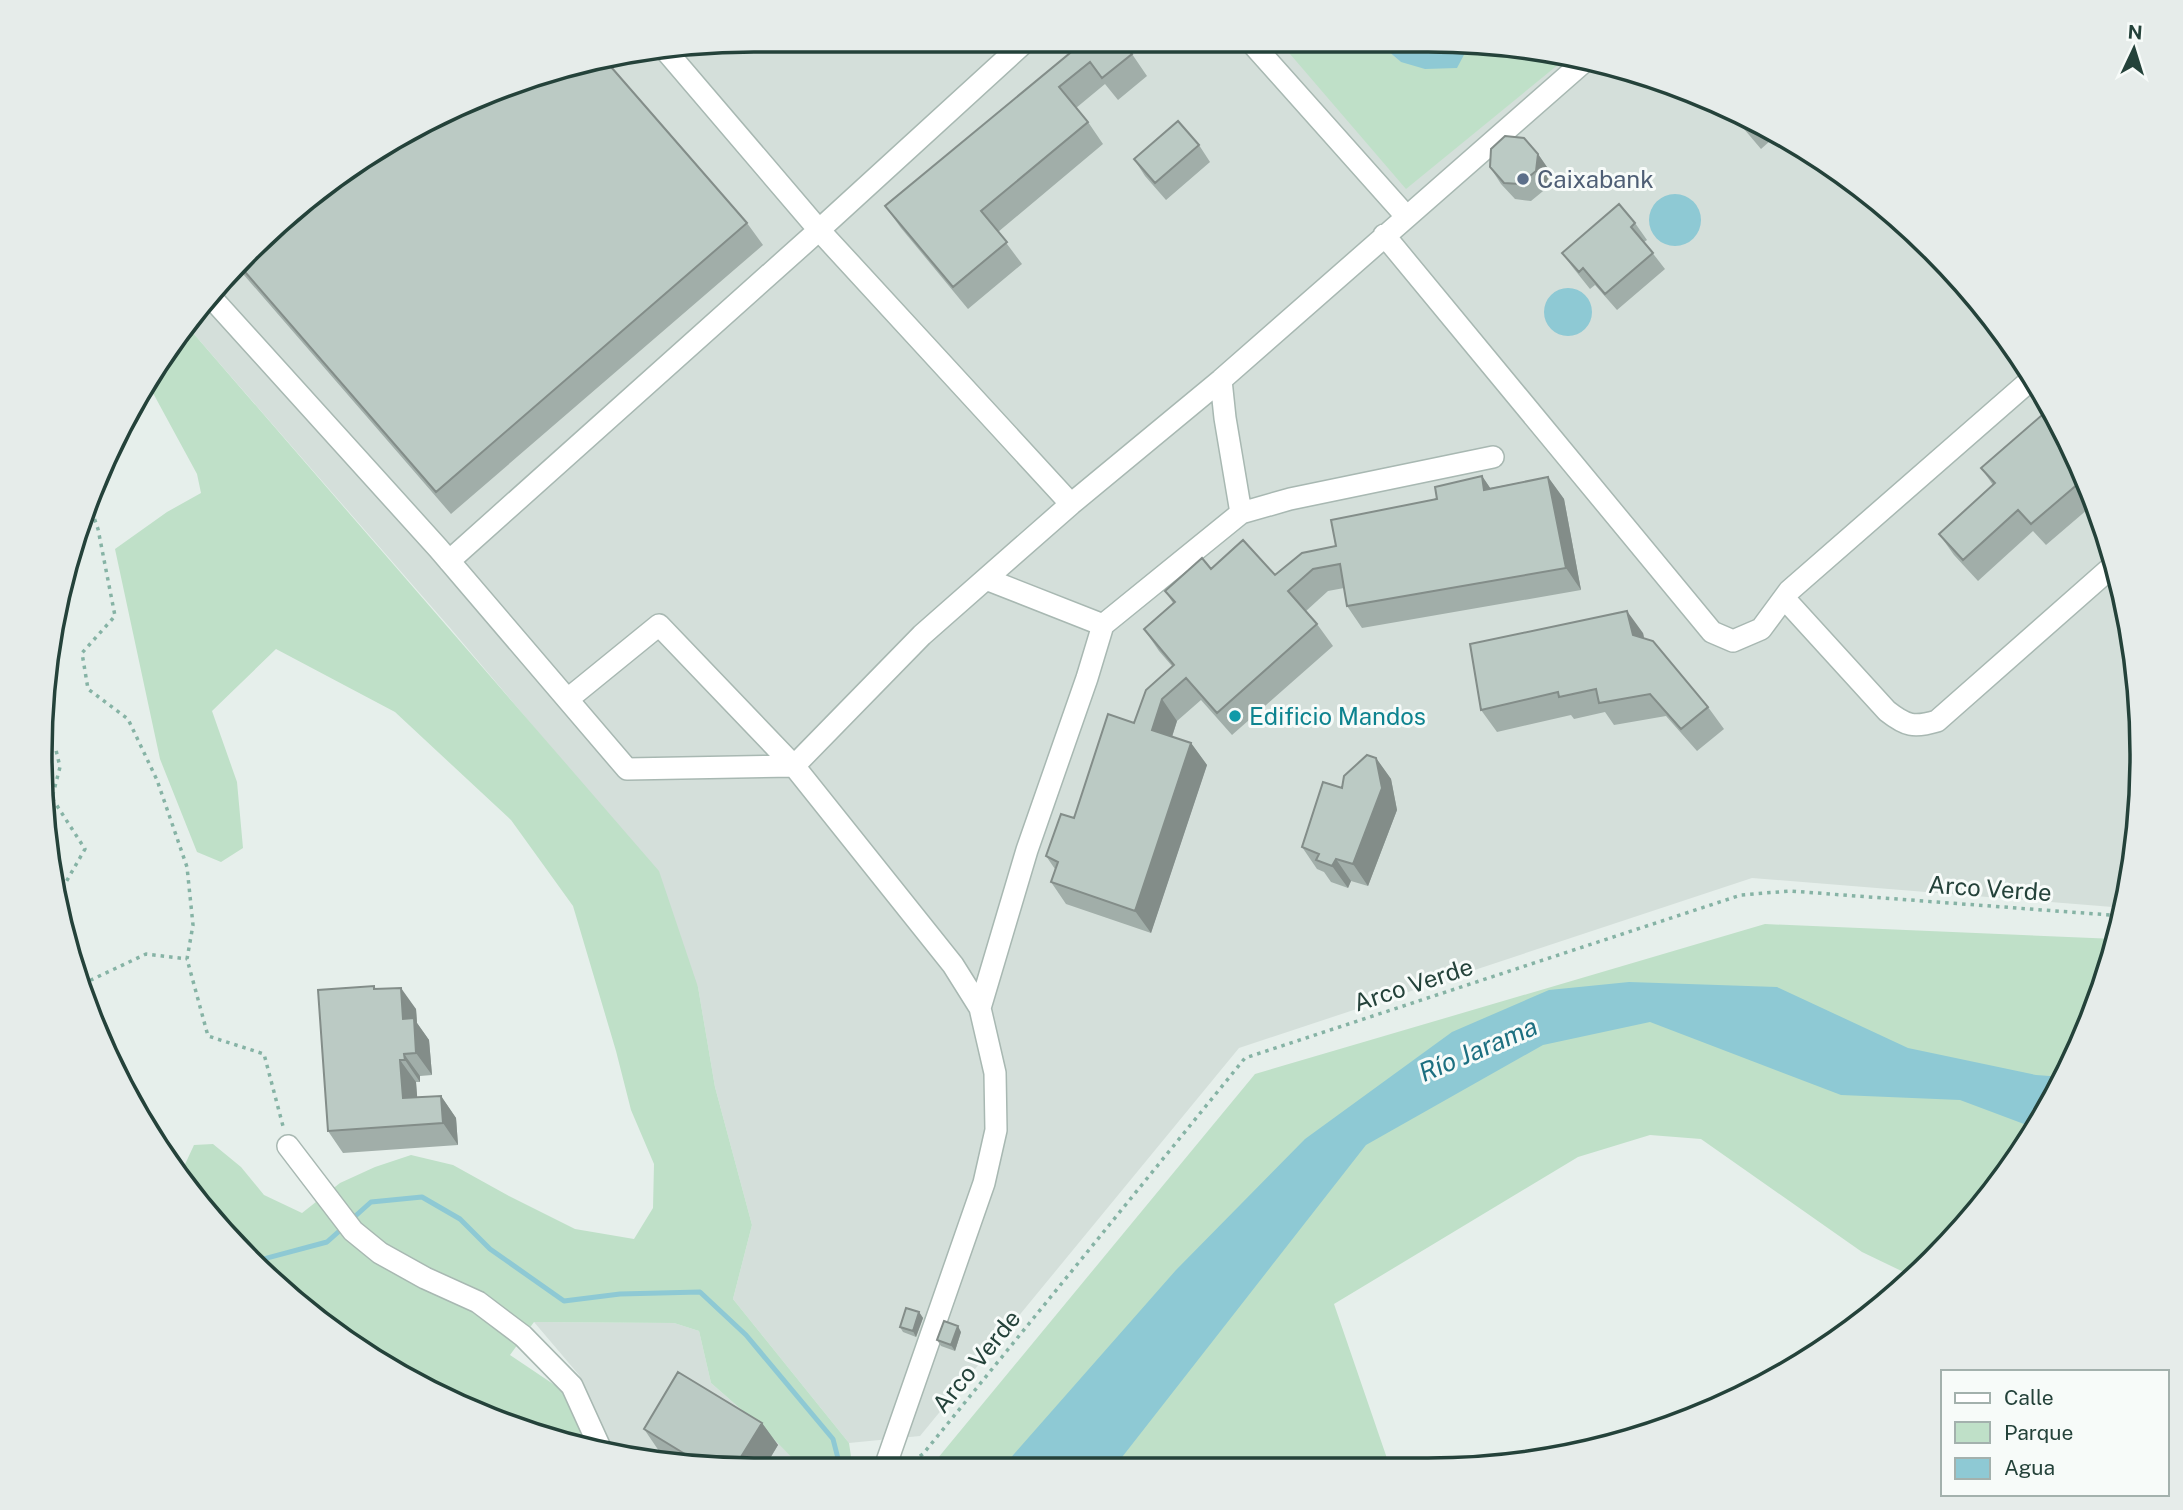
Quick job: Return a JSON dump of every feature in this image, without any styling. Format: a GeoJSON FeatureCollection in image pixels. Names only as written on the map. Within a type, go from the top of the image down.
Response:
{"type":"FeatureCollection","features":[{"type":"Feature","properties":{"kind":"lane"},"geometry":{"type":"LineString","coordinates":[[449,561],[1014,52]]}},
{"type":"Feature","properties":{"kind":"lane"},"geometry":{"type":"LineString","coordinates":[[1260,52],[1406,216]]}},
{"type":"Feature","properties":{"kind":"lane"},"geometry":{"type":"LineString","coordinates":[[672,58],[819,230],[1071,504]]}},
{"type":"Feature","properties":{"kind":"lane"},"geometry":{"type":"LineString","coordinates":[[217,304],[449,561],[627,769],[794,766],[922,635],[1071,504],[1221,380],[1576,68]]}},
{"type":"Feature","properties":{"kind":"lane"},"geometry":{"type":"LineString","coordinates":[[1384,235],[1712,632],[1733,641],[1760,629],[1789,591],[2025,385]]}},
{"type":"Feature","properties":{"kind":"lane"},"geometry":{"type":"LineString","coordinates":[[1221,380],[1241,513]]}},
{"type":"Feature","properties":{"kind":"lane"},"geometry":{"type":"LineString","coordinates":[[979,1008],[1027,850],[1103,625],[1241,513],[1290,499],[1493,457]]}},
{"type":"Feature","properties":{"kind":"lane"},"geometry":{"type":"LineString","coordinates":[[1784,598],[1887,711],[1900,721],[1920,726],[1937,721],[2107,572]]}},
{"type":"Feature","properties":{"kind":"lane"},"geometry":{"type":"LineString","coordinates":[[986,579],[1103,625]]}},
{"type":"Feature","properties":{"kind":"lane"},"geometry":{"type":"LineString","coordinates":[[568,699],[659,625],[794,766],[953,965],[979,1008],[995,1073],[996,1130],[984,1183],[888,1458]]}},
{"type":"Feature","properties":{"kind":"lane"},"geometry":{"type":"LineString","coordinates":[[288,1146],[353,1231],[380,1253],[425,1278],[478,1302],[523,1336],[572,1386],[596,1439]]}},
{"type":"Feature","properties":{"kind":"path"},"geometry":{"type":"LineString","coordinates":[[94,517],[116,616],[82,653],[88,689],[128,719],[157,780],[187,867],[193,925],[187,959],[208,1036],[264,1054],[288,1146]]}},
{"type":"Feature","properties":{"kind":"path"},"geometry":{"type":"LineString","coordinates":[[52,749],[56,750],[60,766],[54,792]]}},
{"type":"Feature","properties":{"kind":"path"},"geometry":{"type":"LineString","coordinates":[[54,801],[85,849],[65,884]]}},
{"type":"Feature","properties":{"kind":"path","name":"Arco Verde"},"geometry":{"type":"LineString","coordinates":[[917,1458],[1245,1058],[1741,895],[1790,891],[2112,915]]}},
{"type":"Feature","properties":{"kind":"path"},"geometry":{"type":"LineString","coordinates":[[90,981],[146,954],[187,959]]}},
{"type":"Feature","properties":{"kind":"shaded area"},"geometry":{"type":"Polygon","coordinates":[[[1428,52],[1520,59],[1610,76],[1654,90],[1739,125],[1779,147],[1856,198],[1891,227],[1925,258],[1985,327],[2012,365],[2058,444],[2077,486],[2107,573],[2117,618],[2129,709],[2129,801],[2124,847],[2114,907],[1752,878],[1239,1048],[920,1436],[849,1443],[733,1299],[752,1225],[715,1087],[698,987],[571,771],[193,333],[258,258],[292,227],[365,171],[444,125],[486,106],[573,76],[618,66],[709,54],[1428,52]]]}},
{"type":"Feature","properties":{"kind":"shaded area"},"geometry":{"type":"Polygon","coordinates":[[[534,1322],[674,1323],[699,1331],[711,1383],[793,1458],[709,1456],[608,1442],[579,1375],[534,1322]]]}},
{"type":"Feature","properties":{"kind":"green space"},"geometry":{"type":"Polygon","coordinates":[[[1288,52],[1389,52],[1401,62],[1454,53],[1474,54],[1558,65],[1406,189],[1288,52]]]}},
{"type":"Feature","properties":{"kind":"green space"},"geometry":{"type":"Polygon","coordinates":[[[193,333],[659,871],[698,987],[715,1087],[752,1225],[733,1299],[849,1443],[851,1458],[792,1458],[711,1383],[699,1331],[674,1323],[534,1322],[510,1355],[568,1394],[586,1437],[486,1404],[404,1363],[327,1312],[258,1252],[185,1165],[194,1145],[213,1144],[241,1167],[264,1195],[302,1213],[340,1183],[411,1155],[453,1165],[575,1229],[634,1239],[653,1208],[654,1164],[631,1110],[573,906],[511,820],[395,712],[276,649],[212,711],[237,782],[243,848],[221,862],[197,852],[160,759],[115,549],[167,512],[201,493],[197,474],[153,394],[193,333]]]}},
{"type":"Feature","properties":{"kind":"green space"},"geometry":{"type":"Polygon","coordinates":[[[1765,924],[2106,939],[2077,1024],[2036,1106],[1985,1183],[1925,1252],[1903,1272],[1862,1252],[1701,1139],[1650,1135],[1578,1157],[1334,1304],[1387,1458],[938,1458],[1255,1074],[1765,924]]]}},
{"type":"Feature","properties":{"kind":"water"},"geometry":{"type":"Polygon","coordinates":[[[1389,52],[1465,54],[1457,68],[1425,69],[1401,62],[1389,52]]]}},
{"type":"Feature","properties":{"kind":"water"},"geometry":{"type":"Polygon","coordinates":[[[1675,194],[1685,196],[1693,202],[1699,210],[1699,230],[1693,238],[1685,244],[1675,246],[1665,244],[1657,238],[1651,230],[1649,220],[1651,210],[1657,202],[1665,196],[1675,194]]]}},
{"type":"Feature","properties":{"kind":"water"},"geometry":{"type":"Polygon","coordinates":[[[1568,288],[1585,295],[1592,312],[1585,329],[1568,336],[1551,329],[1544,312],[1551,295],[1568,288]]]}},
{"type":"Feature","properties":{"kind":"water","name":"Río Jarama"},"geometry":{"type":"Polygon","coordinates":[[[1629,982],[1777,987],[1908,1048],[2052,1076],[2025,1124],[1960,1100],[1841,1095],[1650,1022],[1543,1045],[1366,1145],[1121,1458],[1011,1458],[1176,1270],[1305,1139],[1452,1032],[1549,990],[1629,982]]]}},
{"type":"Feature","properties":{"kind":"building"},"geometry":{"type":"Polygon","coordinates":[[[1071,52],[1132,54],[1102,78],[1090,62],[1059,87],[1088,122],[981,211],[1007,242],[953,287],[885,206],[1071,52]]]}},
{"type":"Feature","properties":{"kind":"building"},"geometry":{"type":"Polygon","coordinates":[[[611,67],[747,223],[436,492],[245,272],[327,198],[404,147],[486,106],[573,76],[611,67]]]}},
{"type":"Feature","properties":{"kind":"building"},"geometry":{"type":"Polygon","coordinates":[[[1178,121],[1199,145],[1155,183],[1134,159],[1178,121]]]}},
{"type":"Feature","properties":{"kind":"building"},"geometry":{"type":"Polygon","coordinates":[[[1505,136],[1524,138],[1538,154],[1536,171],[1520,184],[1504,183],[1490,167],[1491,149],[1505,136]]]}},
{"type":"Feature","properties":{"kind":"building"},"geometry":{"type":"Polygon","coordinates":[[[1619,204],[1635,223],[1631,227],[1653,253],[1605,294],[1583,268],[1579,272],[1562,253],[1619,204]]]}},
{"type":"Feature","properties":{"kind":"building"},"geometry":{"type":"Polygon","coordinates":[[[2042,415],[2077,485],[2031,524],[2018,510],[1963,560],[1939,534],[1995,483],[1981,468],[2042,415]]]}},
{"type":"Feature","properties":{"kind":"building","name":"Edificio Mandos"},"geometry":{"type":"Polygon","coordinates":[[[1482,476],[1484,490],[1548,477],[1566,568],[1347,606],[1340,564],[1313,569],[1288,591],[1317,624],[1217,713],[1186,678],[1162,699],[1152,730],[1191,743],[1135,911],[1051,882],[1058,862],[1046,856],[1061,814],[1074,818],[1108,714],[1134,723],[1146,690],[1174,665],[1144,629],[1175,602],[1165,591],[1202,558],[1211,569],[1243,540],[1275,575],[1302,553],[1336,546],[1331,520],[1437,499],[1435,487],[1482,476]]]}},
{"type":"Feature","properties":{"kind":"building"},"geometry":{"type":"Polygon","coordinates":[[[1627,611],[1633,635],[1653,641],[1708,707],[1681,729],[1650,694],[1599,703],[1596,689],[1559,697],[1558,692],[1481,710],[1470,644],[1627,611]]]}},
{"type":"Feature","properties":{"kind":"building"},"geometry":{"type":"Polygon","coordinates":[[[1367,755],[1376,758],[1382,788],[1353,864],[1336,859],[1332,866],[1316,860],[1319,854],[1302,847],[1323,782],[1342,788],[1344,776],[1367,755]]]}},
{"type":"Feature","properties":{"kind":"building"},"geometry":{"type":"Polygon","coordinates":[[[374,986],[374,989],[401,988],[403,1019],[414,1018],[416,1053],[404,1054],[405,1060],[400,1060],[403,1098],[441,1096],[443,1123],[328,1131],[318,990],[374,986]]]}},
{"type":"Feature","properties":{"kind":"building"},"geometry":{"type":"Polygon","coordinates":[[[906,1308],[919,1312],[913,1331],[900,1327],[906,1308]]]}},
{"type":"Feature","properties":{"kind":"building"},"geometry":{"type":"Polygon","coordinates":[[[944,1321],[958,1326],[951,1345],[937,1340],[944,1321]]]}},
{"type":"Feature","properties":{"kind":"building"},"geometry":{"type":"Polygon","coordinates":[[[678,1372],[762,1423],[742,1457],[684,1453],[644,1429],[678,1372]]]}},
{"type":"Feature","properties":{"kind":"waterway"},"geometry":{"type":"LineString","coordinates":[[352,1219],[371,1202],[422,1197],[460,1219],[490,1249],[564,1301],[620,1294],[700,1292],[746,1335],[833,1439],[838,1458]]}},
{"type":"Feature","properties":{"kind":"waterway"},"geometry":{"type":"LineString","coordinates":[[265,1258],[327,1242],[345,1226]]}},
{"type":"Feature","properties":{"kind":"place","name":"Caixabank"},"geometry":{"type":"Point","coordinates":[1523,179]}},
{"type":"Feature","properties":{"kind":"place","name":"Edificio Mandos"},"geometry":{"type":"Point","coordinates":[1235,716]}}]}
